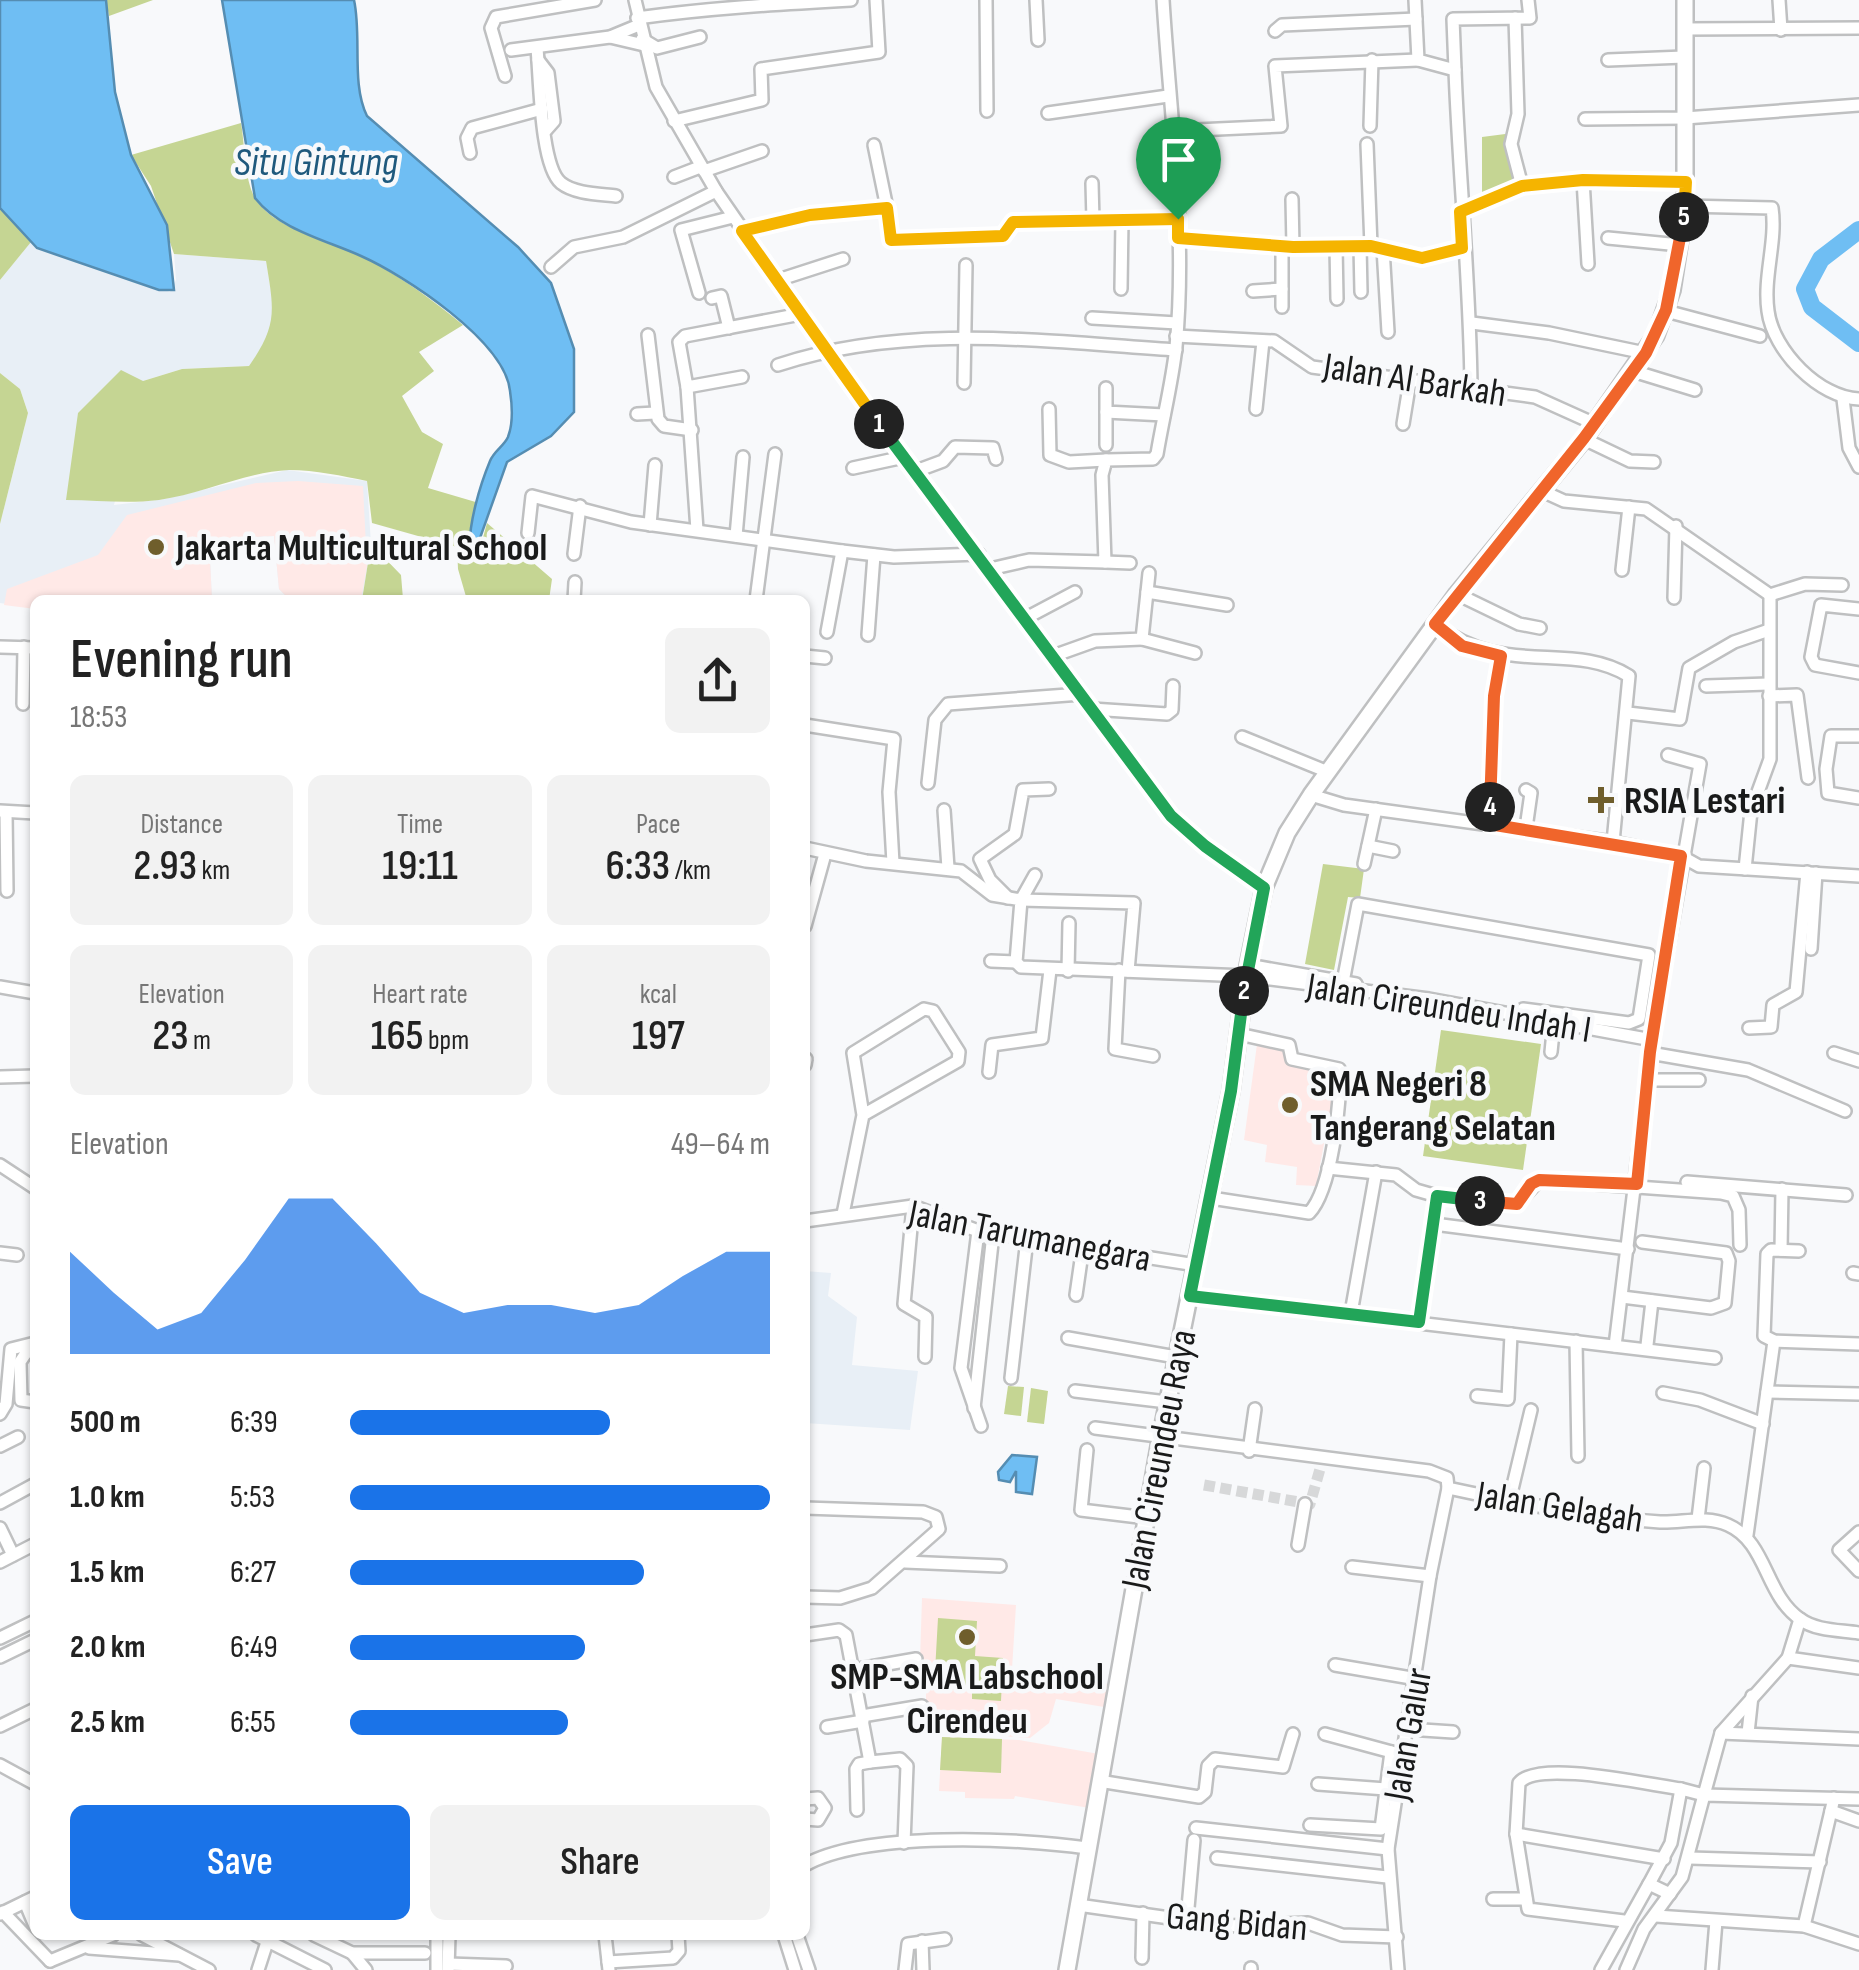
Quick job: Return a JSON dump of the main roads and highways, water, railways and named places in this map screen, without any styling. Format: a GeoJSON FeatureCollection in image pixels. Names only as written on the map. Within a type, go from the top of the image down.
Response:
{"type":"FeatureCollection","features":[{"type":"Feature","properties":{"kind":"main road","name":"Jalan Cireundeu Raya"},"geometry":{"type":"LineString","coordinates":[[1067,1970],[1167,1402],[1211,1198],[1246,970],[1264,888],[1287,832],[1310,795],[1457,594],[1584,438],[1646,353],[1666,310],[1685,206],[1684,0]]}},
{"type":"Feature","properties":{"kind":"water","name":"Situ Gintung"},"geometry":{"type":"Polygon","coordinates":[[[0,0],[106,0],[115,92],[131,155],[167,225],[174,290],[159,290],[37,248],[0,208],[0,0]]]}},
{"type":"Feature","properties":{"kind":"water","name":"Situ Gintung"},"geometry":{"type":"Polygon","coordinates":[[[222,0],[354,0],[359,89],[367,116],[518,247],[551,283],[574,349],[574,412],[551,436],[507,462],[475,552],[470,550],[470,540],[479,493],[490,461],[511,426],[511,396],[504,372],[472,331],[426,294],[380,265],[290,226],[255,198],[222,0]]]}},
{"type":"Feature","properties":{"kind":"water"},"geometry":{"type":"Polygon","coordinates":[[[1012,1455],[1037,1457],[1032,1494],[1016,1492],[1016,1471],[1010,1482],[999,1480],[998,1472],[1012,1455]]]}},
{"type":"Feature","properties":{"kind":"waterway"},"geometry":{"type":"LineString","coordinates":[[1859,230],[1821,259],[1805,289],[1812,307],[1859,343]]}},
{"type":"Feature","properties":{"kind":"tunnel"},"geometry":{"type":"LineString","coordinates":[[1204,1485],[1310,1504],[1320,1469]]}},
{"type":"Feature","properties":{"kind":"place","name":"Jakarta Multicultural School"},"geometry":{"type":"Point","coordinates":[156,547]}},
{"type":"Feature","properties":{"kind":"place","name":"RSIA Lestari"},"geometry":{"type":"Point","coordinates":[1601,800]}},
{"type":"Feature","properties":{"kind":"place","name":"SMA Negeri 8 Tangerang Selatan"},"geometry":{"type":"Point","coordinates":[1290,1105]}},
{"type":"Feature","properties":{"kind":"place","name":"SMP-SMA Labschool Cirendeu"},"geometry":{"type":"Point","coordinates":[967,1637]}}]}
